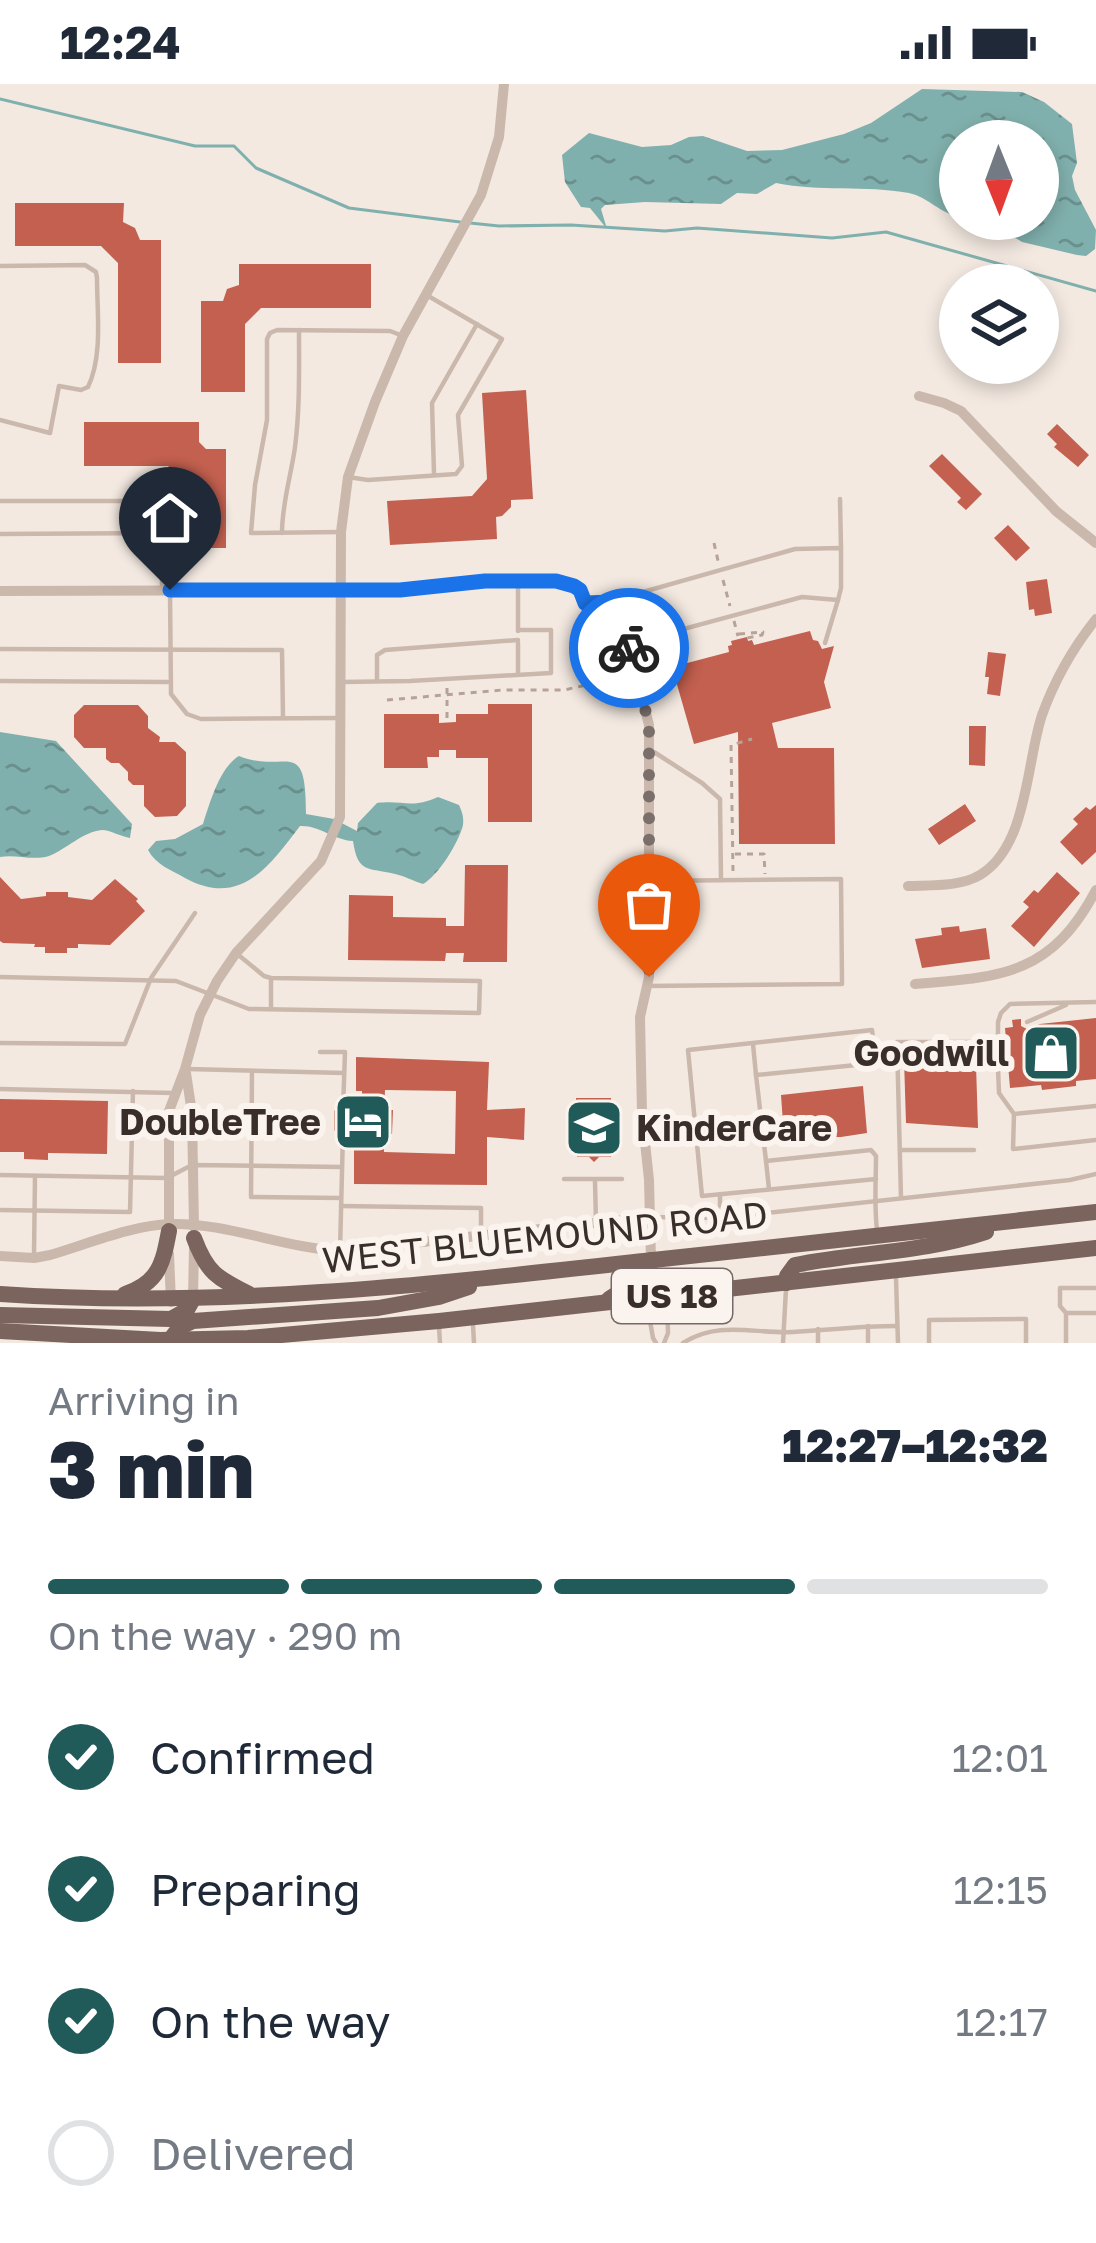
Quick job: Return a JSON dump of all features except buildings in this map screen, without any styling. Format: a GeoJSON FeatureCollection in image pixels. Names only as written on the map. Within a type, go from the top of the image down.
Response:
{"type":"FeatureCollection","features":[{"type":"Feature","properties":{"kind":"main road","name":"WEST BLUEMOUND ROAD"},"geometry":{"type":"LineString","coordinates":[[193,1299],[498,1277],[1096,1212]]}},
{"type":"Feature","properties":{"kind":"main road"},"geometry":{"type":"LineString","coordinates":[[786,1283],[795,1265],[957,1242],[1022,1221]]}},
{"type":"Feature","properties":{"kind":"main road"},"geometry":{"type":"LineString","coordinates":[[97,1299],[133,1292],[150,1282],[161,1264],[169,1227]]}},
{"type":"Feature","properties":{"kind":"main road"},"geometry":{"type":"LineString","coordinates":[[194,1232],[208,1269],[255,1297]]}},
{"type":"Feature","properties":{"kind":"main road","name":"WEST BLUEMOUND ROAD"},"geometry":{"type":"LineString","coordinates":[[2,1294],[97,1299],[180,1330],[243,1341],[363,1335],[472,1317],[1096,1248]]}},
{"type":"Feature","properties":{"kind":"main road"},"geometry":{"type":"LineString","coordinates":[[603,1303],[642,1280],[651,1260]]}},
{"type":"Feature","properties":{"kind":"main road"},"geometry":{"type":"LineString","coordinates":[[0,1315],[180,1330],[378,1308],[439,1297],[498,1277]]}},
{"type":"Feature","properties":{"kind":"main road"},"geometry":{"type":"LineString","coordinates":[[180,1330],[193,1299]]}},
{"type":"Feature","properties":{"kind":"main road","name":"WEST BLUEMOUND ROAD"},"geometry":{"type":"LineString","coordinates":[[0,1331],[126,1341],[180,1330]]}},
{"type":"Feature","properties":{"kind":"street"},"geometry":{"type":"LineString","coordinates":[[180,1330],[169,1227],[169,1112],[210,992],[236,953],[321,861],[340,817],[340,532],[348,477],[403,336],[481,195],[500,137],[504,84]]}},
{"type":"Feature","properties":{"kind":"street"},"geometry":{"type":"LineString","coordinates":[[919,396],[961,411],[1056,511],[1096,544]]}},
{"type":"Feature","properties":{"kind":"street"},"geometry":{"type":"LineString","coordinates":[[0,591],[400,590],[556,581],[580,590],[594,637],[610,646],[628,644]]}},
{"type":"Feature","properties":{"kind":"street"},"geometry":{"type":"LineString","coordinates":[[585,603],[615,602],[620,608],[649,724],[647,986],[640,1017],[651,1260]]}},
{"type":"Feature","properties":{"kind":"street"},"geometry":{"type":"LineString","coordinates":[[908,886],[977,877],[1006,850],[1054,684],[1096,619]]}},
{"type":"Feature","properties":{"kind":"street"},"geometry":{"type":"LineString","coordinates":[[915,984],[990,977],[1021,968],[1061,941],[1096,890]]}},
{"type":"Feature","properties":{"kind":"street"},"geometry":{"type":"LineString","coordinates":[[185,1069],[190,1096],[193,1299]]}},
{"type":"Feature","properties":{"kind":"street"},"geometry":{"type":"LineString","coordinates":[[0,1256],[34,1258],[147,1227],[340,1251],[650,1217]]}},
{"type":"Feature","properties":{"kind":"lane"},"geometry":{"type":"LineString","coordinates":[[0,266],[85,266],[98,278],[97,346],[88,387],[59,386],[50,433],[0,420]]}},
{"type":"Feature","properties":{"kind":"lane"},"geometry":{"type":"LineString","coordinates":[[348,477],[456,474],[462,466],[458,415],[502,339],[424,294]]}},
{"type":"Feature","properties":{"kind":"lane"},"geometry":{"type":"LineString","coordinates":[[434,475],[432,403],[477,324]]}},
{"type":"Feature","properties":{"kind":"lane"},"geometry":{"type":"LineString","coordinates":[[340,532],[251,533],[267,420],[267,339],[278,330],[390,331],[403,336]]}},
{"type":"Feature","properties":{"kind":"lane"},"geometry":{"type":"LineString","coordinates":[[282,533],[297,427],[299,331]]}},
{"type":"Feature","properties":{"kind":"lane"},"geometry":{"type":"LineString","coordinates":[[825,643],[841,588],[840,499]]}},
{"type":"Feature","properties":{"kind":"lane"},"geometry":{"type":"LineString","coordinates":[[0,501],[162,501],[173,700],[193,718],[340,718]]}},
{"type":"Feature","properties":{"kind":"lane"},"geometry":{"type":"LineString","coordinates":[[0,533],[162,533]]}},
{"type":"Feature","properties":{"kind":"lane"},"geometry":{"type":"LineString","coordinates":[[615,602],[621,596],[795,549],[841,548]]}},
{"type":"Feature","properties":{"kind":"lane"},"geometry":{"type":"LineString","coordinates":[[518,580],[518,673]]}},
{"type":"Feature","properties":{"kind":"lane"},"geometry":{"type":"LineString","coordinates":[[628,644],[802,597],[838,600]]}},
{"type":"Feature","properties":{"kind":"lane"},"geometry":{"type":"LineString","coordinates":[[340,682],[551,673],[551,630],[518,630]]}},
{"type":"Feature","properties":{"kind":"lane"},"geometry":{"type":"LineString","coordinates":[[377,682],[380,652],[518,640]]}},
{"type":"Feature","properties":{"kind":"lane"},"geometry":{"type":"LineString","coordinates":[[0,650],[282,650],[283,718]]}},
{"type":"Feature","properties":{"kind":"lane"},"geometry":{"type":"LineString","coordinates":[[0,682],[171,682]]}},
{"type":"Feature","properties":{"kind":"lane"},"geometry":{"type":"LineString","coordinates":[[649,749],[720,799],[721,880]]}},
{"type":"Feature","properties":{"kind":"lane"},"geometry":{"type":"LineString","coordinates":[[647,986],[842,984],[841,878],[649,881]]}},
{"type":"Feature","properties":{"kind":"lane"},"geometry":{"type":"LineString","coordinates":[[0,1043],[124,1044],[151,978],[196,913]]}},
{"type":"Feature","properties":{"kind":"lane"},"geometry":{"type":"LineString","coordinates":[[0,977],[176,981],[249,1009],[479,1013],[480,981],[272,978],[236,953]]}},
{"type":"Feature","properties":{"kind":"lane"},"geometry":{"type":"LineString","coordinates":[[271,1009],[272,978]]}},
{"type":"Feature","properties":{"kind":"lane"},"geometry":{"type":"LineString","coordinates":[[1028,1022],[1072,1002]]}},
{"type":"Feature","properties":{"kind":"lane"},"geometry":{"type":"LineString","coordinates":[[1096,1002],[1010,1004],[998,1022],[999,1093],[1014,1114],[1013,1149],[1096,1140]]}},
{"type":"Feature","properties":{"kind":"lane"},"geometry":{"type":"LineString","coordinates":[[756,1075],[876,1063],[872,1030],[688,1050],[701,1196],[876,1179]]}},
{"type":"Feature","properties":{"kind":"lane"},"geometry":{"type":"LineString","coordinates":[[901,1198],[897,1042],[975,1042]]}},
{"type":"Feature","properties":{"kind":"lane"},"geometry":{"type":"LineString","coordinates":[[753,1043],[769,1189]]}},
{"type":"Feature","properties":{"kind":"lane"},"geometry":{"type":"LineString","coordinates":[[320,1052],[345,1052],[344,1110]]}},
{"type":"Feature","properties":{"kind":"lane"},"geometry":{"type":"LineString","coordinates":[[185,1069],[344,1072]]}},
{"type":"Feature","properties":{"kind":"lane"},"geometry":{"type":"LineString","coordinates":[[252,1071],[251,1197],[341,1198]]}},
{"type":"Feature","properties":{"kind":"lane"},"geometry":{"type":"LineString","coordinates":[[0,1090],[190,1096]]}},
{"type":"Feature","properties":{"kind":"lane"},"geometry":{"type":"LineString","coordinates":[[0,1210],[130,1212],[133,1091]]}},
{"type":"Feature","properties":{"kind":"lane"},"geometry":{"type":"LineString","coordinates":[[1014,1114],[1096,1106]]}},
{"type":"Feature","properties":{"kind":"lane"},"geometry":{"type":"LineString","coordinates":[[340,1251],[343,1132]]}},
{"type":"Feature","properties":{"kind":"lane"},"geometry":{"type":"LineString","coordinates":[[766,1161],[871,1150],[876,1156],[878,1236]]}},
{"type":"Feature","properties":{"kind":"lane"},"geometry":{"type":"LineString","coordinates":[[900,1150],[974,1150]]}},
{"type":"Feature","properties":{"kind":"lane"},"geometry":{"type":"LineString","coordinates":[[0,1175],[167,1178],[192,1165],[342,1167]]}},
{"type":"Feature","properties":{"kind":"lane"},"geometry":{"type":"LineString","coordinates":[[650,1217],[720,1218],[1096,1174]]}},
{"type":"Feature","properties":{"kind":"lane"},"geometry":{"type":"LineString","coordinates":[[34,1258],[35,1175]]}},
{"type":"Feature","properties":{"kind":"lane"},"geometry":{"type":"LineString","coordinates":[[564,1179],[622,1179]]}},
{"type":"Feature","properties":{"kind":"lane"},"geometry":{"type":"LineString","coordinates":[[595,1179],[596,1223]]}},
{"type":"Feature","properties":{"kind":"lane"},"geometry":{"type":"LineString","coordinates":[[720,1194],[720,1218]]}},
{"type":"Feature","properties":{"kind":"lane"},"geometry":{"type":"LineString","coordinates":[[341,1206],[481,1208],[482,1235]]}},
{"type":"Feature","properties":{"kind":"lane"},"geometry":{"type":"LineString","coordinates":[[896,1271],[898,1343]]}},
{"type":"Feature","properties":{"kind":"lane"},"geometry":{"type":"LineString","coordinates":[[784,1343],[786,1283]]}},
{"type":"Feature","properties":{"kind":"lane"},"geometry":{"type":"LineString","coordinates":[[1066,1343],[1060,1288],[1096,1288]]}},
{"type":"Feature","properties":{"kind":"lane"},"geometry":{"type":"LineString","coordinates":[[664,1343],[667,1296]]}},
{"type":"Feature","properties":{"kind":"lane"},"geometry":{"type":"LineString","coordinates":[[646,1298],[656,1343]]}},
{"type":"Feature","properties":{"kind":"lane"},"geometry":{"type":"LineString","coordinates":[[1066,1313],[1096,1313]]}},
{"type":"Feature","properties":{"kind":"lane"},"geometry":{"type":"LineString","coordinates":[[472,1317],[474,1343]]}},
{"type":"Feature","properties":{"kind":"lane"},"geometry":{"type":"LineString","coordinates":[[929,1343],[929,1320],[1026,1319],[1026,1343]]}},
{"type":"Feature","properties":{"kind":"lane"},"geometry":{"type":"LineString","coordinates":[[439,1321],[440,1343]]}},
{"type":"Feature","properties":{"kind":"lane"},"geometry":{"type":"LineString","coordinates":[[868,1326],[868,1343]]}},
{"type":"Feature","properties":{"kind":"lane"},"geometry":{"type":"LineString","coordinates":[[683,1343],[724,1329],[783,1332],[896,1326]]}},
{"type":"Feature","properties":{"kind":"lane"},"geometry":{"type":"LineString","coordinates":[[818,1329],[818,1343]]}},
{"type":"Feature","properties":{"kind":"path"},"geometry":{"type":"LineString","coordinates":[[714,544],[738,635],[763,632],[747,638]]}},
{"type":"Feature","properties":{"kind":"path"},"geometry":{"type":"LineString","coordinates":[[387,700],[564,690],[591,684],[644,701]]}},
{"type":"Feature","properties":{"kind":"path"},"geometry":{"type":"LineString","coordinates":[[447,697],[447,722]]}},
{"type":"Feature","properties":{"kind":"path"},"geometry":{"type":"LineString","coordinates":[[733,880],[731,746],[752,740]]}},
{"type":"Feature","properties":{"kind":"path"},"geometry":{"type":"LineString","coordinates":[[726,786],[730,775]]}},
{"type":"Feature","properties":{"kind":"path"},"geometry":{"type":"LineString","coordinates":[[733,854],[764,854],[765,880]]}},
{"type":"Feature","properties":{"kind":"path"},"geometry":{"type":"LineString","coordinates":[[752,854],[752,880]]}},
{"type":"Feature","properties":{"kind":"water"},"geometry":{"type":"Polygon","coordinates":[[[922,89],[1022,92],[1044,102],[1072,124],[1077,163],[1072,176],[1096,230],[1095,249],[1086,256],[1077,255],[1019,240],[1059,240],[1059,120],[939,120],[939,208],[909,193],[776,183],[757,194],[737,193],[721,204],[605,205],[601,209],[607,229],[590,208],[581,207],[565,182],[562,155],[589,133],[642,147],[703,136],[747,151],[782,150],[871,123],[922,89]]]}},
{"type":"Feature","properties":{"kind":"water"},"geometry":{"type":"Polygon","coordinates":[[[0,732],[56,741],[132,824],[130,838],[102,830],[49,856],[0,857],[0,732]]]}},
{"type":"Feature","properties":{"kind":"water"},"geometry":{"type":"Polygon","coordinates":[[[239,756],[297,766],[305,789],[306,814],[334,819],[357,831],[358,823],[377,803],[414,803],[438,797],[459,805],[461,832],[441,866],[423,884],[365,867],[353,841],[300,826],[252,879],[237,886],[204,886],[164,867],[148,850],[156,841],[175,839],[203,824],[221,777],[239,756]]]}},
{"type":"Feature","properties":{"kind":"waterway"},"geometry":{"type":"LineString","coordinates":[[0,99],[195,146],[234,146],[256,168],[349,208],[460,222]]}},
{"type":"Feature","properties":{"kind":"waterway"},"geometry":{"type":"LineString","coordinates":[[470,223],[665,231],[697,228],[832,238],[886,232],[1096,291]]}},
{"type":"Feature","properties":{"kind":"way so far"},"geometry":{"type":"LineString","coordinates":[[629,648],[649,724],[649,977]]}},
{"type":"Feature","properties":{"kind":"place","name":"Goodwill"},"geometry":{"type":"Point","coordinates":[1051,1053]}},
{"type":"Feature","properties":{"kind":"place","name":"DoubleTree"},"geometry":{"type":"Point","coordinates":[363,1122]}},
{"type":"Feature","properties":{"kind":"place","name":"KinderCare"},"geometry":{"type":"Point","coordinates":[594,1128]}},
{"type":"Feature","properties":{"kind":"route"},"geometry":{"type":"LineString","coordinates":[[170,590],[400,590],[485,581],[568,582],[580,590],[585,603],[615,602],[629,648]]}}]}
